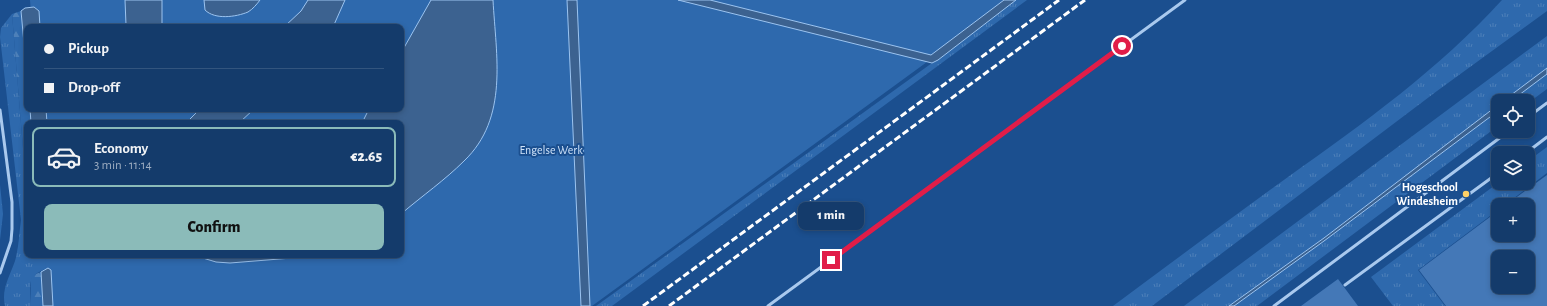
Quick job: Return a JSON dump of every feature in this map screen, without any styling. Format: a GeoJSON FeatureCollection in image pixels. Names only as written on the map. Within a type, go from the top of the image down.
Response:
{"type":"FeatureCollection","features":[{"type":"Feature","properties":{"kind":"lane"},"geometry":{"type":"LineString","coordinates":[[768,306],[1185,0]]}},
{"type":"Feature","properties":{"kind":"lane"},"geometry":{"type":"LineString","coordinates":[[1535,112],[1547,103]]}},
{"type":"Feature","properties":{"kind":"lane"},"geometry":{"type":"LineString","coordinates":[[0,110],[12,202],[11,241],[0,273]]}},
{"type":"Feature","properties":{"kind":"lane"},"geometry":{"type":"LineString","coordinates":[[1535,146],[1547,137]]}},
{"type":"Feature","properties":{"kind":"lane"},"geometry":{"type":"LineString","coordinates":[[1274,306],[1500,138]]}},
{"type":"Feature","properties":{"kind":"lane"},"geometry":{"type":"LineString","coordinates":[[1345,285],[1491,178]]}},
{"type":"Feature","properties":{"kind":"green space","name":"Engelse Werk"},"geometry":{"type":"Polygon","coordinates":[[[30,0],[1012,0],[592,306],[39,306],[44,299],[46,258],[404,258],[404,120],[40,120],[39,112],[404,112],[404,24],[32,24],[30,0]]]}},
{"type":"Feature","properties":{"kind":"green space"},"geometry":{"type":"Polygon","coordinates":[[[1016,0],[1027,0],[612,306],[596,306],[938,60],[1016,0]]]}},
{"type":"Feature","properties":{"kind":"green space"},"geometry":{"type":"Polygon","coordinates":[[[1502,0],[1547,0],[1547,11],[1437,91],[1152,306],[1113,306],[1400,94],[1453,49],[1502,0]]]}},
{"type":"Feature","properties":{"kind":"green space"},"geometry":{"type":"Polygon","coordinates":[[[21,11],[24,44],[24,112],[30,112],[31,120],[24,120],[24,160],[12,14],[21,11]]]}},
{"type":"Feature","properties":{"kind":"green space"},"geometry":{"type":"Polygon","coordinates":[[[12,14],[24,160],[24,258],[88,258],[53,266],[36,274],[32,278],[31,284],[31,306],[5,306],[4,300],[5,288],[15,261],[21,220],[0,37],[1,28],[12,14]]]}},
{"type":"Feature","properties":{"kind":"green space"},"geometry":{"type":"Polygon","coordinates":[[[1547,36],[1547,68],[1512,94],[1491,94],[1491,110],[1324,238],[1229,306],[1184,306],[1547,36]]]}},
{"type":"Feature","properties":{"kind":"green space"},"geometry":{"type":"Polygon","coordinates":[[[1547,74],[1547,89],[1535,98],[1535,94],[1520,94],[1547,74]]]}},
{"type":"Feature","properties":{"kind":"green space"},"geometry":{"type":"Polygon","coordinates":[[[1491,116],[1491,131],[1257,306],[1234,306],[1491,116]]]}},
{"type":"Feature","properties":{"kind":"green space"},"geometry":{"type":"Polygon","coordinates":[[[1547,147],[1547,173],[1535,182],[1535,156],[1547,147]]]}},
{"type":"Feature","properties":{"kind":"green space"},"geometry":{"type":"Polygon","coordinates":[[[0,185],[3,214],[0,240],[0,185]]]}},
{"type":"Feature","properties":{"kind":"green space"},"geometry":{"type":"Polygon","coordinates":[[[1491,188],[1491,190],[1525,190],[1514,198],[1491,198],[1491,215],[1418,270],[1445,306],[1393,306],[1371,277],[1491,188]]]}},
{"type":"Feature","properties":{"kind":"green space"},"geometry":{"type":"Polygon","coordinates":[[[41,272],[43,306],[31,306],[31,279],[33,275],[41,272]]]}},
{"type":"Feature","properties":{"kind":"shaded area"},"geometry":{"type":"Polygon","coordinates":[[[125,0],[162,0],[162,24],[126,24],[125,0]]]}},
{"type":"Feature","properties":{"kind":"shaded area"},"geometry":{"type":"Polygon","coordinates":[[[204,0],[260,0],[248,12],[226,17],[214,15],[205,10],[204,0]]]}},
{"type":"Feature","properties":{"kind":"shaded area"},"geometry":{"type":"Polygon","coordinates":[[[308,0],[345,0],[334,24],[287,24],[301,11],[308,0]]]}},
{"type":"Feature","properties":{"kind":"shaded area"},"geometry":{"type":"Polygon","coordinates":[[[431,0],[493,0],[497,64],[494,106],[488,126],[478,144],[464,161],[404,212],[404,120],[364,120],[368,112],[404,112],[404,48],[431,0]]]}},
{"type":"Feature","properties":{"kind":"shaded area"},"geometry":{"type":"Polygon","coordinates":[[[567,0],[577,0],[590,306],[581,306],[567,0]]]}},
{"type":"Feature","properties":{"kind":"shaded area"},"geometry":{"type":"Polygon","coordinates":[[[678,0],[710,0],[931,55],[1004,0],[1016,0],[932,63],[678,0]]]}},
{"type":"Feature","properties":{"kind":"shaded area"},"geometry":{"type":"Polygon","coordinates":[[[34,7],[39,11],[40,24],[24,24],[24,44],[21,11],[25,8],[34,7]]]}},
{"type":"Feature","properties":{"kind":"shaded area"},"geometry":{"type":"Polygon","coordinates":[[[1547,68],[1547,74],[1520,94],[1512,94],[1547,68]]]}},
{"type":"Feature","properties":{"kind":"shaded area"},"geometry":{"type":"Polygon","coordinates":[[[1491,110],[1491,116],[1324,241],[1234,306],[1229,306],[1324,238],[1491,110]]]}},
{"type":"Feature","properties":{"kind":"shaded area"},"geometry":{"type":"Polygon","coordinates":[[[30,112],[46,112],[47,120],[31,120],[30,112]]]}},
{"type":"Feature","properties":{"kind":"shaded area"},"geometry":{"type":"Polygon","coordinates":[[[197,112],[251,112],[242,120],[189,120],[197,112]]]}},
{"type":"Feature","properties":{"kind":"shaded area"},"geometry":{"type":"Polygon","coordinates":[[[203,258],[292,258],[230,263],[216,262],[203,258]]]}},
{"type":"Feature","properties":{"kind":"shaded area"},"geometry":{"type":"Polygon","coordinates":[[[48,268],[51,270],[53,306],[43,306],[41,272],[48,268]]]}},
{"type":"Feature","properties":{"kind":"building"},"geometry":{"type":"Polygon","coordinates":[[[1547,175],[1547,306],[1446,306],[1419,270],[1491,216],[1491,242],[1535,242],[1535,198],[1516,198],[1526,190],[1535,190],[1535,184],[1547,175]]]}},
{"type":"Feature","properties":{"kind":"building"},"geometry":{"type":"Polygon","coordinates":[[[1338,279],[1358,306],[1301,306],[1338,279]]]}},
{"type":"Feature","properties":{"kind":"railway"},"geometry":{"type":"LineString","coordinates":[[643,306],[1059,0]]}},
{"type":"Feature","properties":{"kind":"railway"},"geometry":{"type":"LineString","coordinates":[[669,306],[1085,0]]}},
{"type":"Feature","properties":{"kind":"place","name":"Hogeschool Windesheim"},"geometry":{"type":"Point","coordinates":[1466,194]}},
{"type":"Feature","properties":{"kind":"route"},"geometry":{"type":"LineString","coordinates":[[831,260],[1122,46]]}}]}
